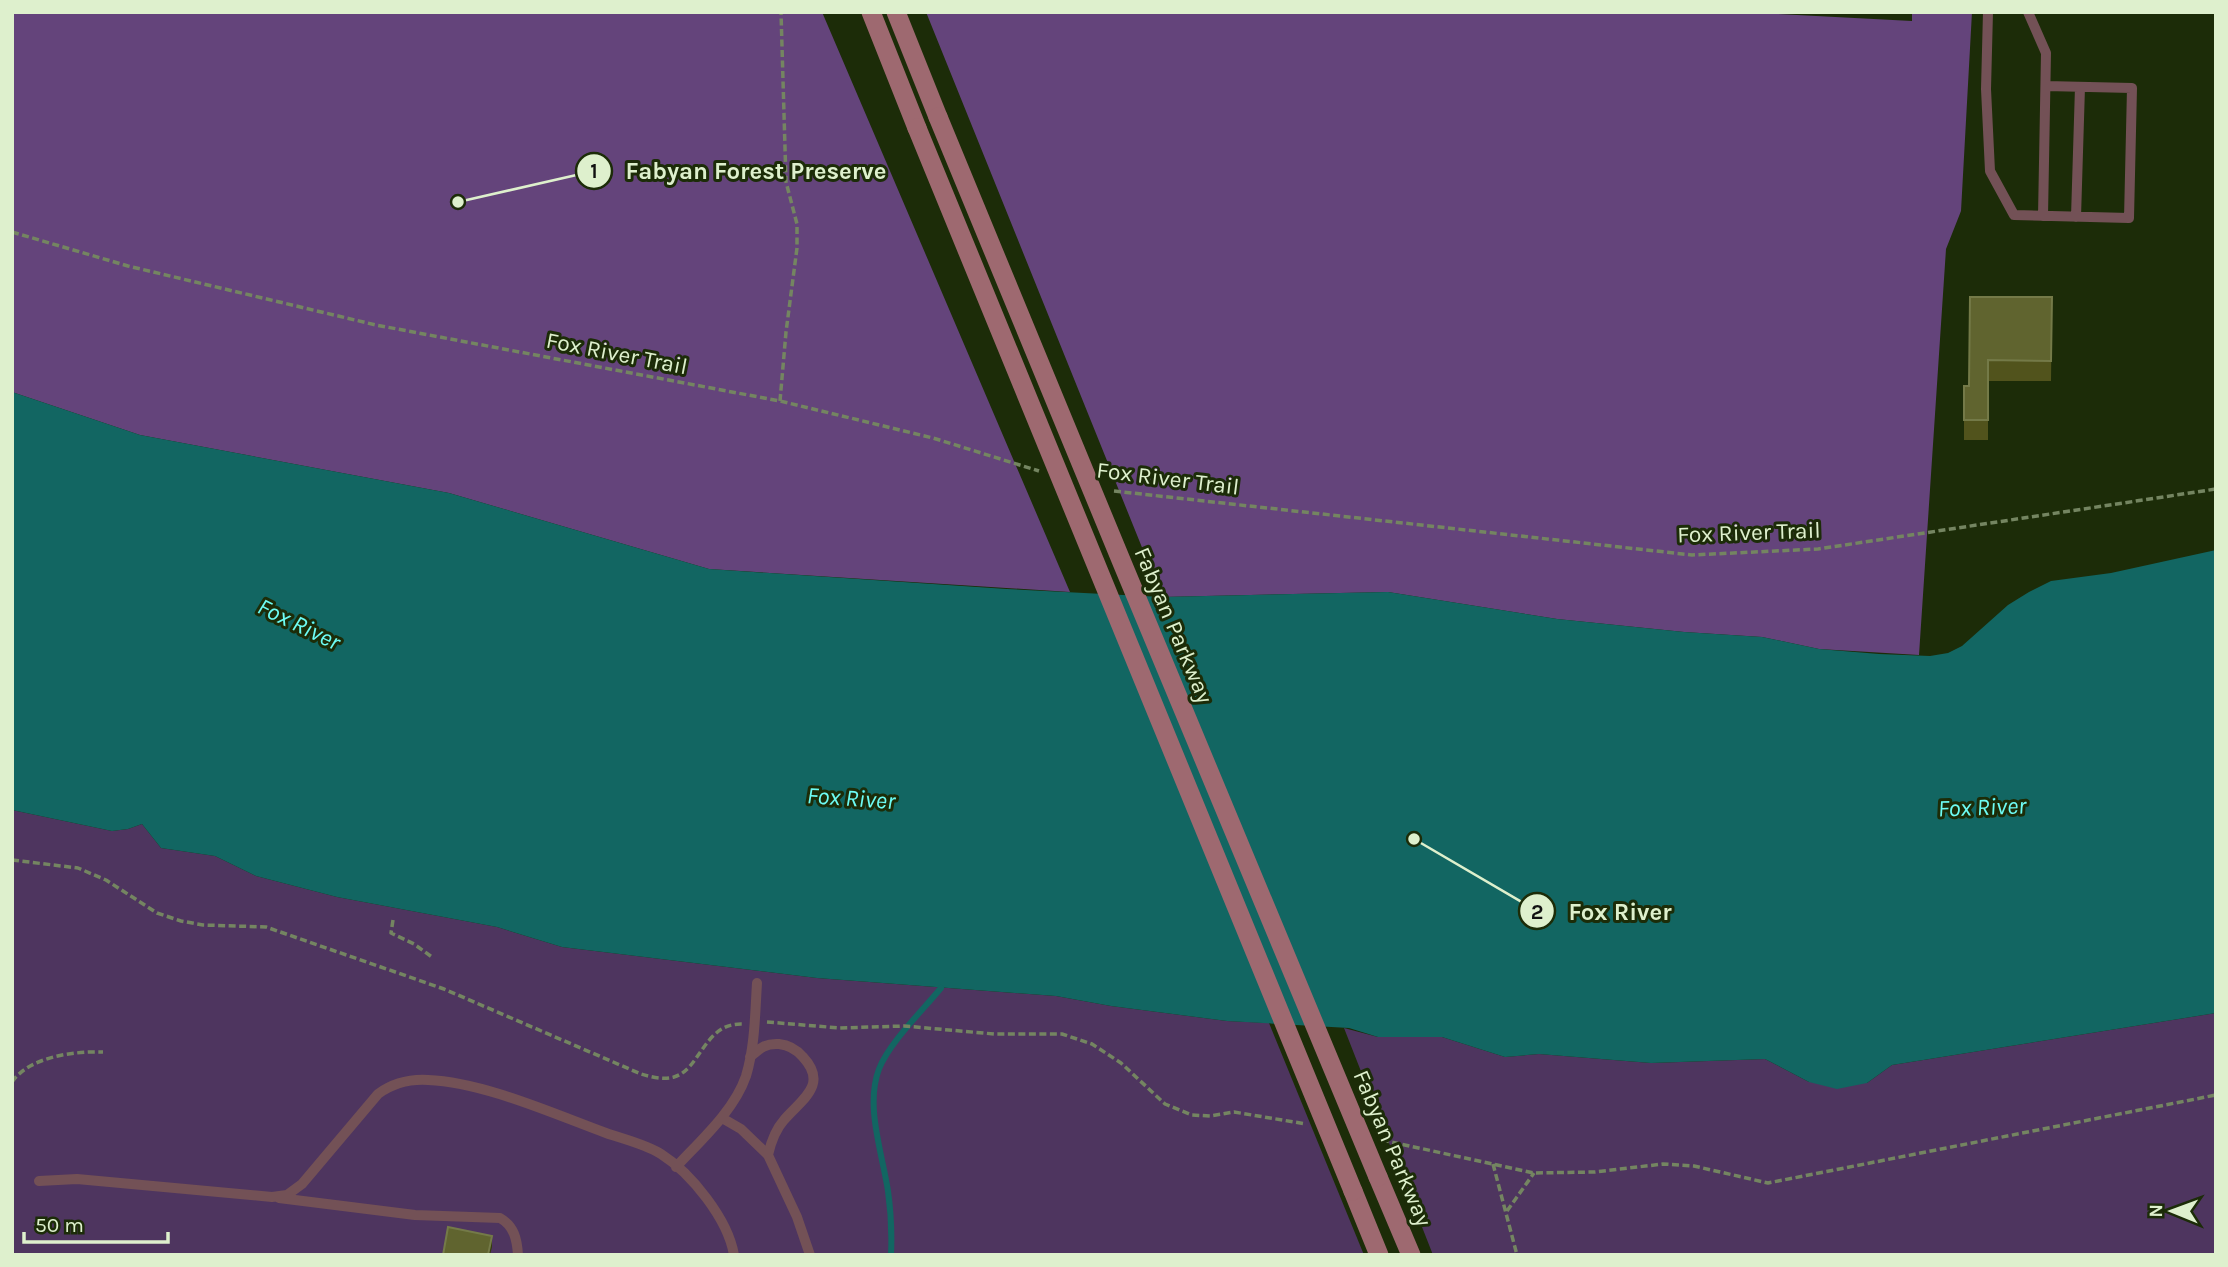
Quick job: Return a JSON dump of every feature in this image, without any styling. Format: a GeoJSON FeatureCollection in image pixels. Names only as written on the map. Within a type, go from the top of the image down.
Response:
{"type":"FeatureCollection","features":[{"type":"Feature","properties":{"kind":"main road"},"geometry":{"type":"LineString","coordinates":[[871,12],[1379,1255]]}},
{"type":"Feature","properties":{"kind":"main road","name":"Fabyan Parkway"},"geometry":{"type":"LineString","coordinates":[[896,12],[1122,565],[1411,1255]]}},
{"type":"Feature","properties":{"kind":"lane"},"geometry":{"type":"LineString","coordinates":[[1989,12],[1986,89],[1990,171],[2014,215],[2129,218],[2132,88],[2046,86]]}},
{"type":"Feature","properties":{"kind":"lane"},"geometry":{"type":"LineString","coordinates":[[2028,12],[2046,53],[2043,216]]}},
{"type":"Feature","properties":{"kind":"lane"},"geometry":{"type":"LineString","coordinates":[[2076,217],[2080,87]]}},
{"type":"Feature","properties":{"kind":"lane"},"geometry":{"type":"LineString","coordinates":[[676,1167],[722,1118],[745,1077],[750,1056],[757,983]]}},
{"type":"Feature","properties":{"kind":"lane"},"geometry":{"type":"LineString","coordinates":[[750,1056],[762,1046],[785,1045],[798,1051],[814,1073],[809,1094],[774,1134],[768,1155]]}},
{"type":"Feature","properties":{"kind":"lane"},"geometry":{"type":"LineString","coordinates":[[272,1197],[287,1195],[302,1184],[384,1089],[390,1085],[427,1080],[477,1088],[538,1107],[659,1153],[710,1203],[722,1221],[734,1255]]}},
{"type":"Feature","properties":{"kind":"lane"},"geometry":{"type":"LineString","coordinates":[[722,1118],[741,1129],[768,1155],[797,1217],[810,1255]]}},
{"type":"Feature","properties":{"kind":"lane"},"geometry":{"type":"LineString","coordinates":[[39,1181],[77,1179],[272,1197],[415,1215],[500,1218],[508,1222],[514,1231],[518,1255]]}},
{"type":"Feature","properties":{"kind":"path"},"geometry":{"type":"LineString","coordinates":[[780,401],[797,248],[797,224],[786,182],[781,12]]}},
{"type":"Feature","properties":{"kind":"path","name":"Fox River Trail"},"geometry":{"type":"LineString","coordinates":[[12,232],[128,266],[376,326],[780,401],[933,438],[1050,474]]}},
{"type":"Feature","properties":{"kind":"path","name":"Fox River Trail"},"geometry":{"type":"LineString","coordinates":[[1102,489],[1692,555],[1818,549],[2216,489]]}},
{"type":"Feature","properties":{"kind":"path"},"geometry":{"type":"LineString","coordinates":[[12,860],[78,868],[106,880],[157,913],[181,921],[203,925],[266,927],[444,989],[615,1063],[658,1078],[676,1077],[687,1068],[714,1034],[733,1024],[775,1021],[840,1027],[904,1026],[994,1034],[1062,1034],[1092,1044],[1121,1063],[1165,1104],[1192,1115],[1210,1116],[1234,1112],[1318,1127]]}},
{"type":"Feature","properties":{"kind":"path"},"geometry":{"type":"LineString","coordinates":[[393,920],[391,933],[414,944],[432,957]]}},
{"type":"Feature","properties":{"kind":"path"},"geometry":{"type":"LineString","coordinates":[[12,1082],[34,1062],[88,1051],[103,1052]]}},
{"type":"Feature","properties":{"kind":"path"},"geometry":{"type":"LineString","coordinates":[[1372,1138],[1534,1173],[1595,1172],[1663,1164],[1694,1166],[1768,1182],[2216,1095]]}},
{"type":"Feature","properties":{"kind":"path"},"geometry":{"type":"LineString","coordinates":[[1493,1164],[1517,1255]]}},
{"type":"Feature","properties":{"kind":"path"},"geometry":{"type":"LineString","coordinates":[[1506,1212],[1534,1173]]}},
{"type":"Feature","properties":{"kind":"shaded area"},"geometry":{"type":"Polygon","coordinates":[[[12,12],[822,12],[1070,592],[709,569],[449,493],[140,435],[12,392],[12,12]]]}},
{"type":"Feature","properties":{"kind":"shaded area"},"geometry":{"type":"Polygon","coordinates":[[[926,12],[1741,12],[1912,21],[1912,12],[1972,12],[1961,211],[1946,249],[1919,655],[1819,649],[1762,637],[1557,619],[1388,592],[1162,597],[926,12]]]}},
{"type":"Feature","properties":{"kind":"shaded area"},"geometry":{"type":"Polygon","coordinates":[[[12,810],[112,831],[142,824],[161,848],[215,856],[256,876],[337,897],[497,927],[562,947],[817,978],[1056,996],[1227,1021],[1269,1023],[1364,1255],[12,1255],[12,810]]]}},
{"type":"Feature","properties":{"kind":"shaded area"},"geometry":{"type":"Polygon","coordinates":[[[2216,1013],[2216,1255],[1433,1255],[1344,1028],[1378,1037],[1442,1037],[1505,1057],[1539,1054],[1651,1063],[1765,1059],[1809,1082],[1867,1083],[1892,1065],[2216,1013]]]}},
{"type":"Feature","properties":{"kind":"water"},"geometry":{"type":"Polygon","coordinates":[[[12,392],[140,435],[449,493],[709,569],[1162,597],[1388,592],[1557,619],[1762,637],[1819,649],[1879,654],[1930,656],[1948,653],[1962,646],[2008,605],[2051,581],[2111,573],[2216,550],[2216,1013],[1892,1065],[1867,1083],[1837,1089],[1809,1082],[1765,1059],[1651,1063],[1539,1054],[1505,1057],[1442,1037],[1378,1037],[1349,1028],[1227,1021],[1056,996],[817,978],[562,947],[497,927],[337,897],[256,876],[215,856],[161,848],[142,824],[112,831],[12,810],[12,392]]]}},
{"type":"Feature","properties":{"kind":"building"},"geometry":{"type":"Polygon","coordinates":[[[1970,297],[2052,297],[2051,361],[1988,360],[1988,420],[1964,420],[1964,386],[1969,386],[1970,297]]]}},
{"type":"Feature","properties":{"kind":"building"},"geometry":{"type":"Polygon","coordinates":[[[448,1227],[492,1236],[488,1255],[443,1255],[448,1227]]]}},
{"type":"Feature","properties":{"kind":"waterway"},"geometry":{"type":"LineString","coordinates":[[891,1255],[889,1199],[874,1114],[875,1083],[890,1048],[941,988]]}},
{"type":"Feature","properties":{"kind":"place","name":"Fabyan Forest Preserve"},"geometry":{"type":"Point","coordinates":[458,202]}},
{"type":"Feature","properties":{"kind":"place","name":"Fox River"},"geometry":{"type":"Point","coordinates":[1414,839]}}]}
